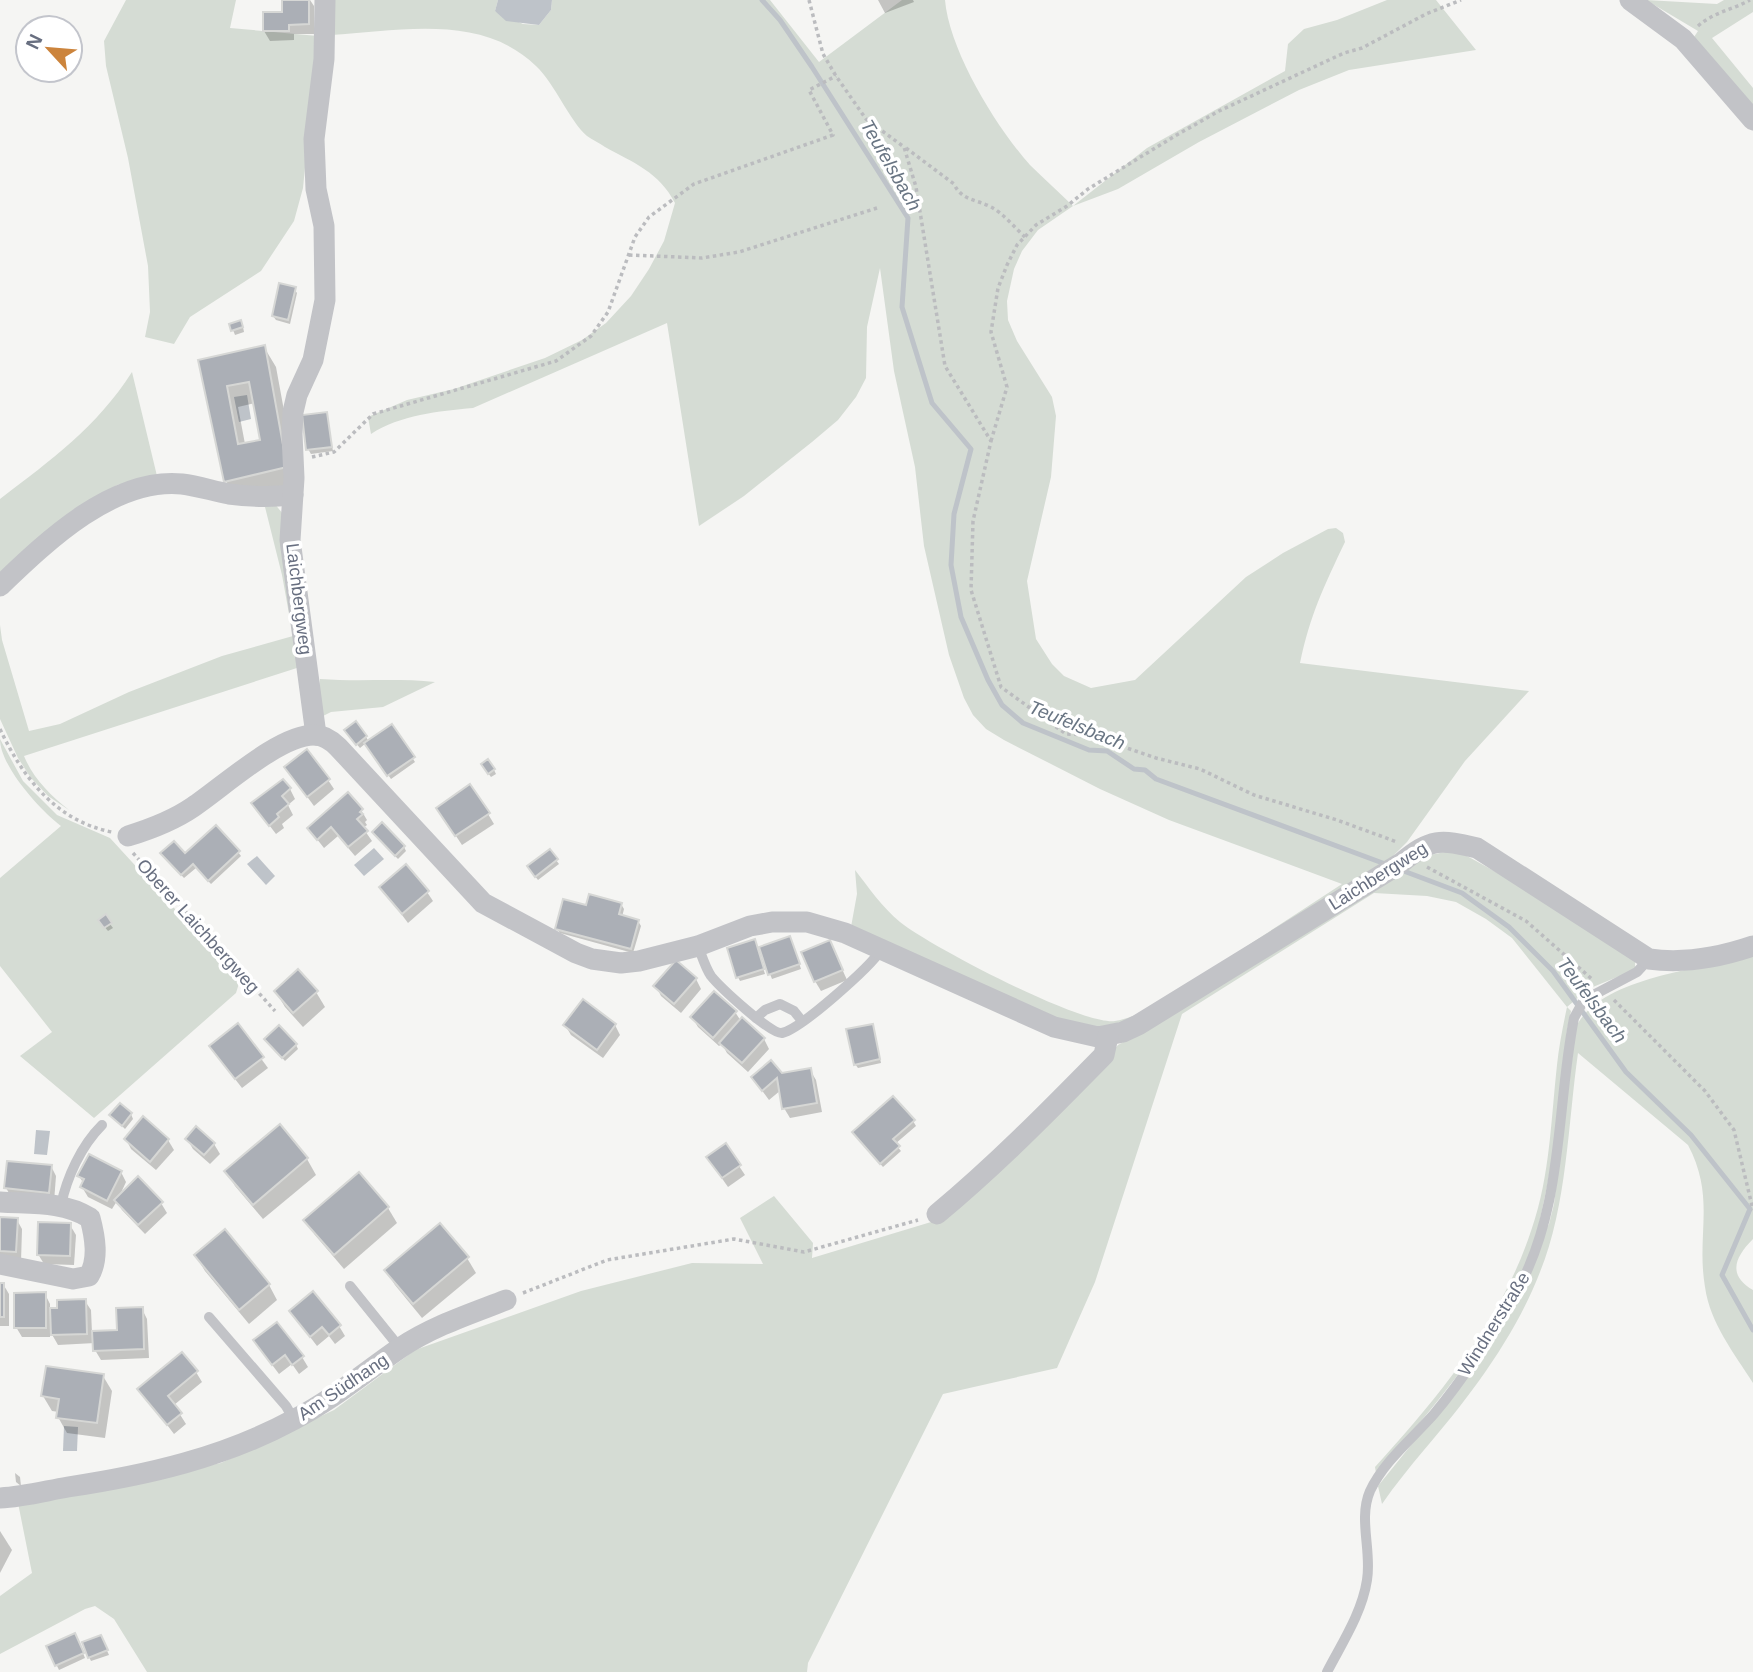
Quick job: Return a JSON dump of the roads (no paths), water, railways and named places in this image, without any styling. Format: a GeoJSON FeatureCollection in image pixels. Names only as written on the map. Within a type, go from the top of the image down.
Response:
{"type":"FeatureCollection","features":[{"type":"Feature","properties":{"kind":"street","name":"Laichbergweg"},"geometry":{"type":"LineString","coordinates":[[325,0],[324,59],[314,139],[316,189],[324,226],[325,300],[313,360],[293,412],[290,540],[316,735],[333,742],[467,888],[492,909],[576,953],[605,962],[639,961],[698,946],[750,926],[789,921],[827,926],[1054,1027],[1088,1036],[1108,1036],[1149,1019],[1383,874],[1425,845],[1448,841],[1477,848],[1649,959]]}},
{"type":"Feature","properties":{"kind":"street"},"geometry":{"type":"LineString","coordinates":[[1630,0],[1683,39],[1753,120]]}},
{"type":"Feature","properties":{"kind":"street"},"geometry":{"type":"LineString","coordinates":[[0,586],[83,515],[114,497],[142,487],[180,484],[231,494],[293,495]]}},
{"type":"Feature","properties":{"kind":"street","name":"Oberer Laichbergweg"},"geometry":{"type":"LineString","coordinates":[[128,836],[192,808],[263,755],[304,737],[316,735]]}},
{"type":"Feature","properties":{"kind":"street"},"geometry":{"type":"LineString","coordinates":[[1649,959],[1672,962],[1702,960],[1753,946]]}},
{"type":"Feature","properties":{"kind":"street"},"geometry":{"type":"LineString","coordinates":[[937,1214],[1009,1151],[1104,1055],[1108,1036]]}},
{"type":"Feature","properties":{"kind":"street"},"geometry":{"type":"LineString","coordinates":[[0,1202],[61,1205],[77,1210],[90,1219],[95,1239],[94,1267],[89,1276],[73,1279],[0,1264]]}},
{"type":"Feature","properties":{"kind":"street","name":"Am Südhang"},"geometry":{"type":"LineString","coordinates":[[0,1498],[20,1498],[48,1490],[135,1477],[214,1455],[294,1420],[337,1395],[400,1348],[436,1327],[506,1300]]}},
{"type":"Feature","properties":{"kind":"lane"},"geometry":{"type":"LineString","coordinates":[[698,946],[706,969],[713,979],[756,1018],[776,1032],[782,1033],[802,1021],[862,973],[881,950]]}},
{"type":"Feature","properties":{"kind":"lane","name":"Windnerstraße"},"geometry":{"type":"LineString","coordinates":[[1327,1672],[1360,1607],[1367,1580],[1369,1557],[1366,1506],[1373,1487],[1392,1460],[1436,1412],[1495,1327],[1517,1292],[1542,1234],[1557,1158],[1574,1018],[1584,1000],[1637,972],[1649,959]]}},
{"type":"Feature","properties":{"kind":"lane"},"geometry":{"type":"LineString","coordinates":[[756,1018],[765,1010],[780,1004],[794,1011],[802,1021]]}},
{"type":"Feature","properties":{"kind":"lane"},"geometry":{"type":"LineString","coordinates":[[61,1205],[67,1182],[88,1140],[102,1125]]}},
{"type":"Feature","properties":{"kind":"lane"},"geometry":{"type":"LineString","coordinates":[[350,1286],[400,1348]]}},
{"type":"Feature","properties":{"kind":"lane"},"geometry":{"type":"LineString","coordinates":[[209,1317],[286,1406],[294,1420]]}},
{"type":"Feature","properties":{"kind":"waterway","name":"Teufelsbach"},"geometry":{"type":"LineString","coordinates":[[762,0],[780,20],[812,67],[908,218],[902,307],[932,403],[971,449],[954,514],[951,565],[961,617],[988,680],[1002,705],[1023,723],[1089,750],[1107,751],[1134,769],[1145,770],[1156,779],[1388,865]]}},
{"type":"Feature","properties":{"kind":"waterway","name":"Teufelsbach"},"geometry":{"type":"LineString","coordinates":[[1401,870],[1462,893],[1509,927],[1553,971],[1626,1072],[1691,1135],[1750,1209],[1722,1275],[1753,1330]]}}]}
